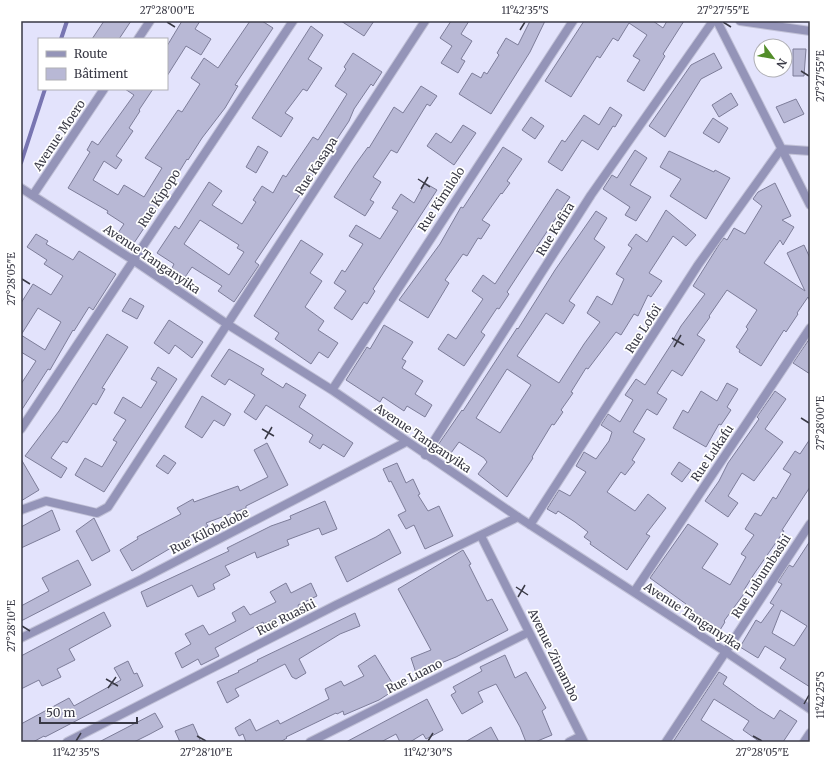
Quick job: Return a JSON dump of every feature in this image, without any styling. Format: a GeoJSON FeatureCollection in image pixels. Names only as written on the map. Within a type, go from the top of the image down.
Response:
{"type":"FeatureCollection","features":[{"type":"Feature","properties":{"kind":"street"},"geometry":{"type":"LineString","coordinates":[[139,38],[150,21]]}},
{"type":"Feature","properties":{"kind":"street","name":"Rue Kipopo"},"geometry":{"type":"LineString","coordinates":[[21,429],[292,21]]}},
{"type":"Feature","properties":{"kind":"street","name":"Rue Kasapa"},"geometry":{"type":"LineString","coordinates":[[21,510],[46,501],[97,513],[108,507],[425,21]]}},
{"type":"Feature","properties":{"kind":"street","name":"Rue Kimilolo"},"geometry":{"type":"LineString","coordinates":[[332,390],[573,21]]}},
{"type":"Feature","properties":{"kind":"street","name":"Rue Kafira"},"geometry":{"type":"LineString","coordinates":[[426,455],[591,195],[713,21]]}},
{"type":"Feature","properties":{"kind":"street"},"geometry":{"type":"LineString","coordinates":[[717,21],[810,205]]}},
{"type":"Feature","properties":{"kind":"street"},"geometry":{"type":"LineString","coordinates":[[740,21],[810,30]]}},
{"type":"Feature","properties":{"kind":"street","name":"Avenue Moero"},"geometry":{"type":"LineString","coordinates":[[33,195],[103,90]]}},
{"type":"Feature","properties":{"kind":"street"},"geometry":{"type":"LineString","coordinates":[[780,148],[810,150]]}},
{"type":"Feature","properties":{"kind":"street","name":"Rue Lofoï"},"geometry":{"type":"LineString","coordinates":[[530,525],[698,265],[780,148]]}},
{"type":"Feature","properties":{"kind":"street","name":"Avenue Tanganyika"},"geometry":{"type":"LineString","coordinates":[[21,188],[133,260],[228,324],[332,390],[406,442],[518,517],[726,652],[810,709]]}},
{"type":"Feature","properties":{"kind":"street","name":"Rue Lukafu"},"geometry":{"type":"LineString","coordinates":[[634,592],[810,328]]}},
{"type":"Feature","properties":{"kind":"street","name":"Rue Kilobelobe"},"geometry":{"type":"LineString","coordinates":[[21,638],[142,579],[406,442]]}},
{"type":"Feature","properties":{"kind":"street","name":"Rue Ruashi"},"geometry":{"type":"LineString","coordinates":[[67,742],[336,606],[518,517]]}},
{"type":"Feature","properties":{"kind":"street","name":"Rue Lubumbashi"},"geometry":{"type":"LineString","coordinates":[[666,742],[810,524]]}},
{"type":"Feature","properties":{"kind":"street","name":"Avenue Zimambo"},"geometry":{"type":"LineString","coordinates":[[481,536],[582,739]]}},
{"type":"Feature","properties":{"kind":"street","name":"Rue Luano"},"geometry":{"type":"LineString","coordinates":[[310,742],[529,632]]}},
{"type":"Feature","properties":{"kind":"street"},"geometry":{"type":"LineString","coordinates":[[804,742],[810,733]]}},
{"type":"Feature","properties":{"kind":"street"},"geometry":{"type":"LineString","coordinates":[[569,742],[582,739]]}},
{"type":"Feature","properties":{"kind":"building"},"geometry":{"type":"Polygon","coordinates":[[[104,21],[131,21],[120,38],[93,38],[104,21]]]}},
{"type":"Feature","properties":{"kind":"building"},"geometry":{"type":"Polygon","coordinates":[[[182,21],[200,21],[195,29],[211,39],[201,55],[186,46],[168,74],[168,44],[182,21]]]}},
{"type":"Feature","properties":{"kind":"building"},"geometry":{"type":"Polygon","coordinates":[[[250,21],[262,21],[273,28],[235,85],[238,86],[225,108],[202,138],[188,160],[187,159],[176,177],[174,176],[156,205],[158,207],[134,243],[118,233],[124,224],[107,213],[108,211],[68,188],[90,152],[87,150],[92,141],[98,145],[134,95],[126,90],[152,90],[129,128],[133,131],[116,156],[122,160],[116,169],[104,161],[93,180],[118,195],[124,185],[144,197],[162,168],[145,158],[178,110],[182,112],[200,84],[191,78],[204,58],[218,68],[250,21]]]}},
{"type":"Feature","properties":{"kind":"building"},"geometry":{"type":"Polygon","coordinates":[[[341,21],[374,21],[364,36],[341,21]]]}},
{"type":"Feature","properties":{"kind":"building"},"geometry":{"type":"Polygon","coordinates":[[[451,21],[469,21],[461,34],[472,41],[461,59],[465,61],[458,73],[441,63],[452,46],[440,38],[451,21]]]}},
{"type":"Feature","properties":{"kind":"building"},"geometry":{"type":"Polygon","coordinates":[[[530,21],[545,21],[530,52],[491,114],[459,94],[472,73],[481,78],[484,72],[487,74],[499,55],[497,53],[506,38],[518,45],[530,21]]]}},
{"type":"Feature","properties":{"kind":"building"},"geometry":{"type":"Polygon","coordinates":[[[584,21],[653,21],[663,28],[667,21],[684,21],[663,54],[665,56],[644,91],[627,81],[640,60],[633,56],[647,35],[629,23],[618,41],[613,38],[600,58],[597,56],[571,97],[545,81],[584,21]]]}},
{"type":"Feature","properties":{"kind":"building"},"geometry":{"type":"Polygon","coordinates":[[[311,26],[323,35],[308,59],[322,68],[307,91],[303,89],[285,113],[293,118],[281,137],[252,118],[311,26]]]}},
{"type":"Feature","properties":{"kind":"building"},"geometry":{"type":"Polygon","coordinates":[[[793,49],[806,49],[804,76],[793,76],[793,49]]]}},
{"type":"Feature","properties":{"kind":"building"},"geometry":{"type":"Polygon","coordinates":[[[353,53],[382,72],[373,86],[371,84],[354,109],[349,121],[255,262],[259,265],[234,302],[218,291],[222,286],[192,267],[183,280],[170,272],[174,264],[157,253],[175,226],[179,229],[209,182],[222,191],[212,205],[242,224],[256,202],[253,200],[262,186],[273,193],[283,175],[286,177],[313,137],[318,140],[347,94],[335,86],[346,69],[344,67],[353,53]],[[200,220],[184,244],[229,275],[244,252],[237,248],[239,245],[200,220]]]}},
{"type":"Feature","properties":{"kind":"building"},"geometry":{"type":"Polygon","coordinates":[[[714,53],[722,68],[701,79],[665,137],[649,126],[691,65],[714,53]]]}},
{"type":"Feature","properties":{"kind":"building"},"geometry":{"type":"Polygon","coordinates":[[[421,86],[437,96],[430,106],[427,104],[397,153],[391,150],[373,177],[381,182],[370,200],[374,202],[365,216],[334,197],[355,165],[368,147],[369,148],[394,107],[403,113],[421,86]]]}},
{"type":"Feature","properties":{"kind":"building"},"geometry":{"type":"Polygon","coordinates":[[[731,93],[738,105],[719,117],[712,105],[731,93]]]}},
{"type":"Feature","properties":{"kind":"building"},"geometry":{"type":"Polygon","coordinates":[[[796,99],[804,114],[784,123],[776,107],[796,99]]]}},
{"type":"Feature","properties":{"kind":"building"},"geometry":{"type":"Polygon","coordinates":[[[610,107],[622,115],[615,127],[613,126],[598,150],[582,140],[562,171],[548,162],[562,140],[565,142],[584,115],[599,125],[610,107]]]}},
{"type":"Feature","properties":{"kind":"building"},"geometry":{"type":"Polygon","coordinates":[[[531,117],[544,126],[535,139],[522,130],[531,117]]]}},
{"type":"Feature","properties":{"kind":"building"},"geometry":{"type":"Polygon","coordinates":[[[713,118],[728,128],[719,143],[703,133],[713,118]]]}},
{"type":"Feature","properties":{"kind":"building"},"geometry":{"type":"Polygon","coordinates":[[[463,125],[476,133],[454,165],[427,146],[436,133],[451,143],[463,125]]]}},
{"type":"Feature","properties":{"kind":"building"},"geometry":{"type":"Polygon","coordinates":[[[258,146],[268,152],[256,173],[246,167],[258,146]]]}},
{"type":"Feature","properties":{"kind":"building"},"geometry":{"type":"Polygon","coordinates":[[[503,147],[522,159],[507,181],[510,183],[482,220],[490,225],[481,239],[478,238],[467,256],[463,254],[445,280],[449,283],[428,318],[399,300],[440,244],[461,207],[463,208],[503,147]]]}},
{"type":"Feature","properties":{"kind":"building"},"geometry":{"type":"Polygon","coordinates":[[[635,150],[647,158],[630,185],[651,197],[636,221],[625,215],[630,207],[603,189],[612,175],[617,178],[635,150]]]}},
{"type":"Feature","properties":{"kind":"building"},"geometry":{"type":"Polygon","coordinates":[[[669,151],[714,172],[715,170],[730,178],[706,219],[670,196],[681,179],[660,167],[669,151]]]}},
{"type":"Feature","properties":{"kind":"building"},"geometry":{"type":"Polygon","coordinates":[[[425,183],[437,190],[373,289],[375,291],[367,304],[364,302],[352,320],[334,308],[346,291],[334,283],[342,270],[345,272],[363,244],[349,236],[356,225],[380,239],[398,211],[392,208],[401,194],[414,203],[425,183]]]}},
{"type":"Feature","properties":{"kind":"building"},"geometry":{"type":"Polygon","coordinates":[[[775,183],[791,216],[782,220],[794,227],[783,245],[780,240],[764,263],[805,291],[787,253],[804,245],[810,258],[810,301],[808,297],[786,332],[784,330],[761,366],[739,352],[740,350],[736,347],[748,329],[746,327],[757,310],[727,290],[697,335],[705,340],[682,376],[672,370],[657,393],[667,399],[657,415],[647,409],[633,432],[645,439],[632,460],[635,462],[625,475],[621,472],[607,492],[635,511],[648,494],[666,508],[646,534],[650,536],[627,570],[590,544],[591,542],[584,537],[588,532],[575,522],[558,511],[556,514],[547,509],[559,490],[570,496],[586,472],[576,466],[584,452],[596,459],[609,441],[612,432],[601,425],[608,414],[620,422],[633,400],[625,395],[636,379],[645,385],[674,340],[681,326],[705,294],[693,286],[720,243],[724,238],[727,240],[734,228],[745,234],[762,206],[753,199],[758,192],[775,183]]]}},
{"type":"Feature","properties":{"kind":"building"},"geometry":{"type":"Polygon","coordinates":[[[557,189],[570,197],[507,292],[509,294],[499,309],[497,308],[481,332],[485,335],[464,366],[438,349],[448,334],[456,339],[483,299],[472,291],[483,275],[495,284],[557,189]]]}},
{"type":"Feature","properties":{"kind":"building"},"geometry":{"type":"Polygon","coordinates":[[[666,210],[696,235],[686,246],[673,236],[649,273],[662,281],[651,297],[648,295],[638,316],[634,314],[621,335],[616,332],[588,369],[586,368],[571,392],[573,393],[561,410],[563,412],[554,425],[552,424],[532,457],[533,458],[507,497],[478,474],[487,462],[484,458],[459,442],[451,453],[438,445],[462,410],[463,411],[517,328],[518,329],[555,270],[596,211],[607,218],[594,239],[605,247],[569,301],[575,305],[563,324],[546,313],[517,356],[559,383],[600,322],[587,313],[597,296],[612,305],[624,279],[616,274],[632,248],[628,245],[636,234],[647,242],[666,210]],[[507,369],[476,418],[500,433],[531,385],[507,369]]]}},
{"type":"Feature","properties":{"kind":"building"},"geometry":{"type":"Polygon","coordinates":[[[36,234],[48,241],[46,244],[73,260],[79,251],[116,274],[93,310],[89,307],[74,331],[73,330],[50,370],[48,369],[21,411],[21,384],[36,361],[21,352],[21,335],[21,303],[33,284],[51,295],[63,276],[44,264],[47,260],[27,247],[36,234]],[[38,308],[21,335],[45,350],[61,322],[38,308]]]}},
{"type":"Feature","properties":{"kind":"building"},"geometry":{"type":"Polygon","coordinates":[[[301,240],[323,254],[310,273],[322,281],[305,307],[324,321],[318,330],[338,343],[328,358],[319,352],[311,364],[275,339],[279,333],[254,316],[301,240]]]}},
{"type":"Feature","properties":{"kind":"building"},"geometry":{"type":"Polygon","coordinates":[[[130,298],[144,306],[137,319],[122,311],[130,298]]]}},
{"type":"Feature","properties":{"kind":"building"},"geometry":{"type":"Polygon","coordinates":[[[169,320],[203,342],[192,358],[175,345],[169,354],[154,343],[169,320]]]}},
{"type":"Feature","properties":{"kind":"building"},"geometry":{"type":"Polygon","coordinates":[[[384,325],[413,342],[402,359],[406,361],[402,368],[423,381],[415,394],[432,405],[425,417],[407,406],[404,411],[383,397],[380,402],[346,380],[367,347],[370,349],[384,325]]]}},
{"type":"Feature","properties":{"kind":"building"},"geometry":{"type":"Polygon","coordinates":[[[107,334],[128,347],[102,388],[105,389],[96,405],[93,403],[67,443],[63,441],[51,458],[67,468],[61,478],[25,456],[59,411],[107,334]]]}},
{"type":"Feature","properties":{"kind":"building"},"geometry":{"type":"Polygon","coordinates":[[[810,338],[810,374],[793,363],[810,338]]]}},
{"type":"Feature","properties":{"kind":"building"},"geometry":{"type":"Polygon","coordinates":[[[229,349],[264,369],[261,374],[283,388],[286,383],[306,395],[299,407],[353,443],[344,457],[323,444],[320,449],[309,442],[313,435],[266,405],[256,420],[244,412],[255,395],[229,379],[225,385],[211,376],[229,349]]]}},
{"type":"Feature","properties":{"kind":"building"},"geometry":{"type":"Polygon","coordinates":[[[158,367],[177,379],[104,492],[75,475],[85,458],[102,467],[117,442],[113,440],[126,420],[114,413],[123,397],[141,408],[157,382],[151,379],[158,367]]]}},
{"type":"Feature","properties":{"kind":"building"},"geometry":{"type":"Polygon","coordinates":[[[727,383],[738,389],[727,407],[731,410],[721,425],[719,424],[706,447],[673,428],[683,410],[688,413],[701,391],[717,401],[727,383]]]}},
{"type":"Feature","properties":{"kind":"building"},"geometry":{"type":"Polygon","coordinates":[[[775,391],[786,399],[765,429],[783,442],[754,481],[742,473],[728,496],[738,503],[728,517],[705,501],[719,481],[728,463],[759,419],[757,417],[775,391]]]}},
{"type":"Feature","properties":{"kind":"building"},"geometry":{"type":"Polygon","coordinates":[[[202,396],[231,414],[224,426],[214,420],[202,438],[185,427],[202,396]]]}},
{"type":"Feature","properties":{"kind":"building"},"geometry":{"type":"Polygon","coordinates":[[[810,439],[810,487],[782,530],[784,531],[754,574],[744,590],[746,591],[724,621],[725,622],[720,630],[685,607],[686,604],[650,578],[688,524],[718,544],[702,568],[730,585],[746,557],[741,554],[754,535],[745,529],[755,513],[761,516],[773,497],[776,499],[791,474],[783,469],[795,451],[800,454],[810,439]]]}},
{"type":"Feature","properties":{"kind":"building"},"geometry":{"type":"Polygon","coordinates":[[[267,443],[288,485],[246,506],[246,508],[206,523],[208,526],[132,571],[120,550],[138,539],[137,537],[181,514],[177,508],[193,499],[194,502],[238,486],[240,491],[268,477],[254,450],[267,443]]]}},
{"type":"Feature","properties":{"kind":"building"},"geometry":{"type":"Polygon","coordinates":[[[164,455],[176,463],[168,474],[156,466],[164,455]]]}},
{"type":"Feature","properties":{"kind":"building"},"geometry":{"type":"Polygon","coordinates":[[[21,459],[39,490],[21,501],[21,459]]]}},
{"type":"Feature","properties":{"kind":"building"},"geometry":{"type":"Polygon","coordinates":[[[679,462],[691,470],[682,482],[671,474],[679,462]]]}},
{"type":"Feature","properties":{"kind":"building"},"geometry":{"type":"Polygon","coordinates":[[[397,463],[406,483],[413,479],[420,494],[418,495],[428,511],[439,506],[453,536],[425,549],[414,525],[406,529],[398,515],[406,511],[391,481],[389,482],[383,469],[397,463]]]}},
{"type":"Feature","properties":{"kind":"building"},"geometry":{"type":"Polygon","coordinates":[[[325,501],[337,529],[322,535],[319,528],[287,540],[289,545],[257,558],[255,552],[225,566],[230,575],[213,584],[215,589],[198,597],[192,585],[147,607],[141,592],[229,551],[227,548],[271,526],[291,519],[290,516],[325,501]]]}},
{"type":"Feature","properties":{"kind":"building"},"geometry":{"type":"Polygon","coordinates":[[[52,510],[60,530],[21,548],[21,527],[52,510]]]}},
{"type":"Feature","properties":{"kind":"building"},"geometry":{"type":"Polygon","coordinates":[[[94,518],[110,551],[92,561],[76,531],[94,518]]]}},
{"type":"Feature","properties":{"kind":"building"},"geometry":{"type":"Polygon","coordinates":[[[389,529],[401,553],[347,582],[335,557],[389,529]]]}},
{"type":"Feature","properties":{"kind":"building"},"geometry":{"type":"Polygon","coordinates":[[[810,541],[810,687],[780,668],[786,659],[765,646],[758,658],[740,647],[756,620],[761,623],[774,605],[770,603],[782,584],[778,582],[789,565],[793,567],[810,541]],[[781,610],[772,633],[794,646],[807,626],[781,610]]]}},
{"type":"Feature","properties":{"kind":"building"},"geometry":{"type":"Polygon","coordinates":[[[463,550],[471,564],[469,565],[487,601],[492,599],[508,630],[456,657],[416,673],[411,658],[431,650],[398,589],[463,550]]]}},
{"type":"Feature","properties":{"kind":"building"},"geometry":{"type":"Polygon","coordinates":[[[78,560],[91,585],[21,621],[21,606],[49,591],[42,578],[78,560]]]}},
{"type":"Feature","properties":{"kind":"building"},"geometry":{"type":"Polygon","coordinates":[[[286,583],[291,593],[311,583],[317,596],[298,605],[299,608],[264,624],[263,622],[215,648],[219,656],[201,665],[198,659],[182,668],[175,653],[191,644],[185,634],[203,625],[209,635],[236,621],[232,613],[244,606],[250,615],[276,602],[270,592],[286,583]]]}},
{"type":"Feature","properties":{"kind":"building"},"geometry":{"type":"Polygon","coordinates":[[[104,612],[111,626],[69,649],[75,660],[57,669],[61,677],[42,686],[39,680],[21,689],[21,656],[104,612]]]}},
{"type":"Feature","properties":{"kind":"building"},"geometry":{"type":"Polygon","coordinates":[[[355,613],[360,626],[340,634],[299,659],[306,673],[296,679],[292,677],[285,664],[235,689],[239,696],[227,703],[217,682],[239,672],[238,671],[258,661],[257,660],[355,613]]]}},
{"type":"Feature","properties":{"kind":"building"},"geometry":{"type":"Polygon","coordinates":[[[375,655],[396,689],[379,700],[344,715],[343,711],[337,714],[336,713],[286,737],[287,738],[280,742],[246,742],[243,734],[239,736],[235,728],[250,719],[256,731],[278,720],[280,724],[329,699],[325,689],[341,681],[344,686],[364,676],[358,666],[375,655]]]}},
{"type":"Feature","properties":{"kind":"building"},"geometry":{"type":"Polygon","coordinates":[[[505,655],[515,678],[526,672],[546,708],[542,711],[552,735],[535,742],[526,742],[520,727],[496,684],[478,692],[483,702],[462,714],[451,695],[456,692],[453,687],[482,671],[480,667],[505,655]]]}},
{"type":"Feature","properties":{"kind":"building"},"geometry":{"type":"Polygon","coordinates":[[[128,661],[134,674],[137,673],[143,686],[45,737],[44,736],[33,742],[21,742],[21,724],[69,698],[74,706],[121,680],[114,668],[128,661]]]}},
{"type":"Feature","properties":{"kind":"building"},"geometry":{"type":"Polygon","coordinates":[[[719,672],[727,677],[723,684],[758,709],[774,719],[780,710],[797,721],[783,742],[760,742],[743,730],[749,721],[714,699],[701,720],[736,742],[673,742],[719,672]]]}},
{"type":"Feature","properties":{"kind":"building"},"geometry":{"type":"Polygon","coordinates":[[[427,699],[443,730],[426,739],[423,734],[410,742],[400,742],[396,734],[381,742],[346,742],[427,699]]]}},
{"type":"Feature","properties":{"kind":"building"},"geometry":{"type":"Polygon","coordinates":[[[155,713],[163,727],[150,734],[134,742],[99,742],[155,713]]]}},
{"type":"Feature","properties":{"kind":"building"},"geometry":{"type":"Polygon","coordinates":[[[193,724],[201,742],[180,742],[175,731],[193,724]]]}},
{"type":"Feature","properties":{"kind":"building"},"geometry":{"type":"Polygon","coordinates":[[[491,727],[499,742],[465,742],[491,727]]]}},
{"type":"Feature","properties":{"kind":"waterway"},"geometry":{"type":"LineString","coordinates":[[61,38],[67,21]]}},
{"type":"Feature","properties":{"kind":"waterway"},"geometry":{"type":"LineString","coordinates":[[21,163],[45,90]]}}]}
